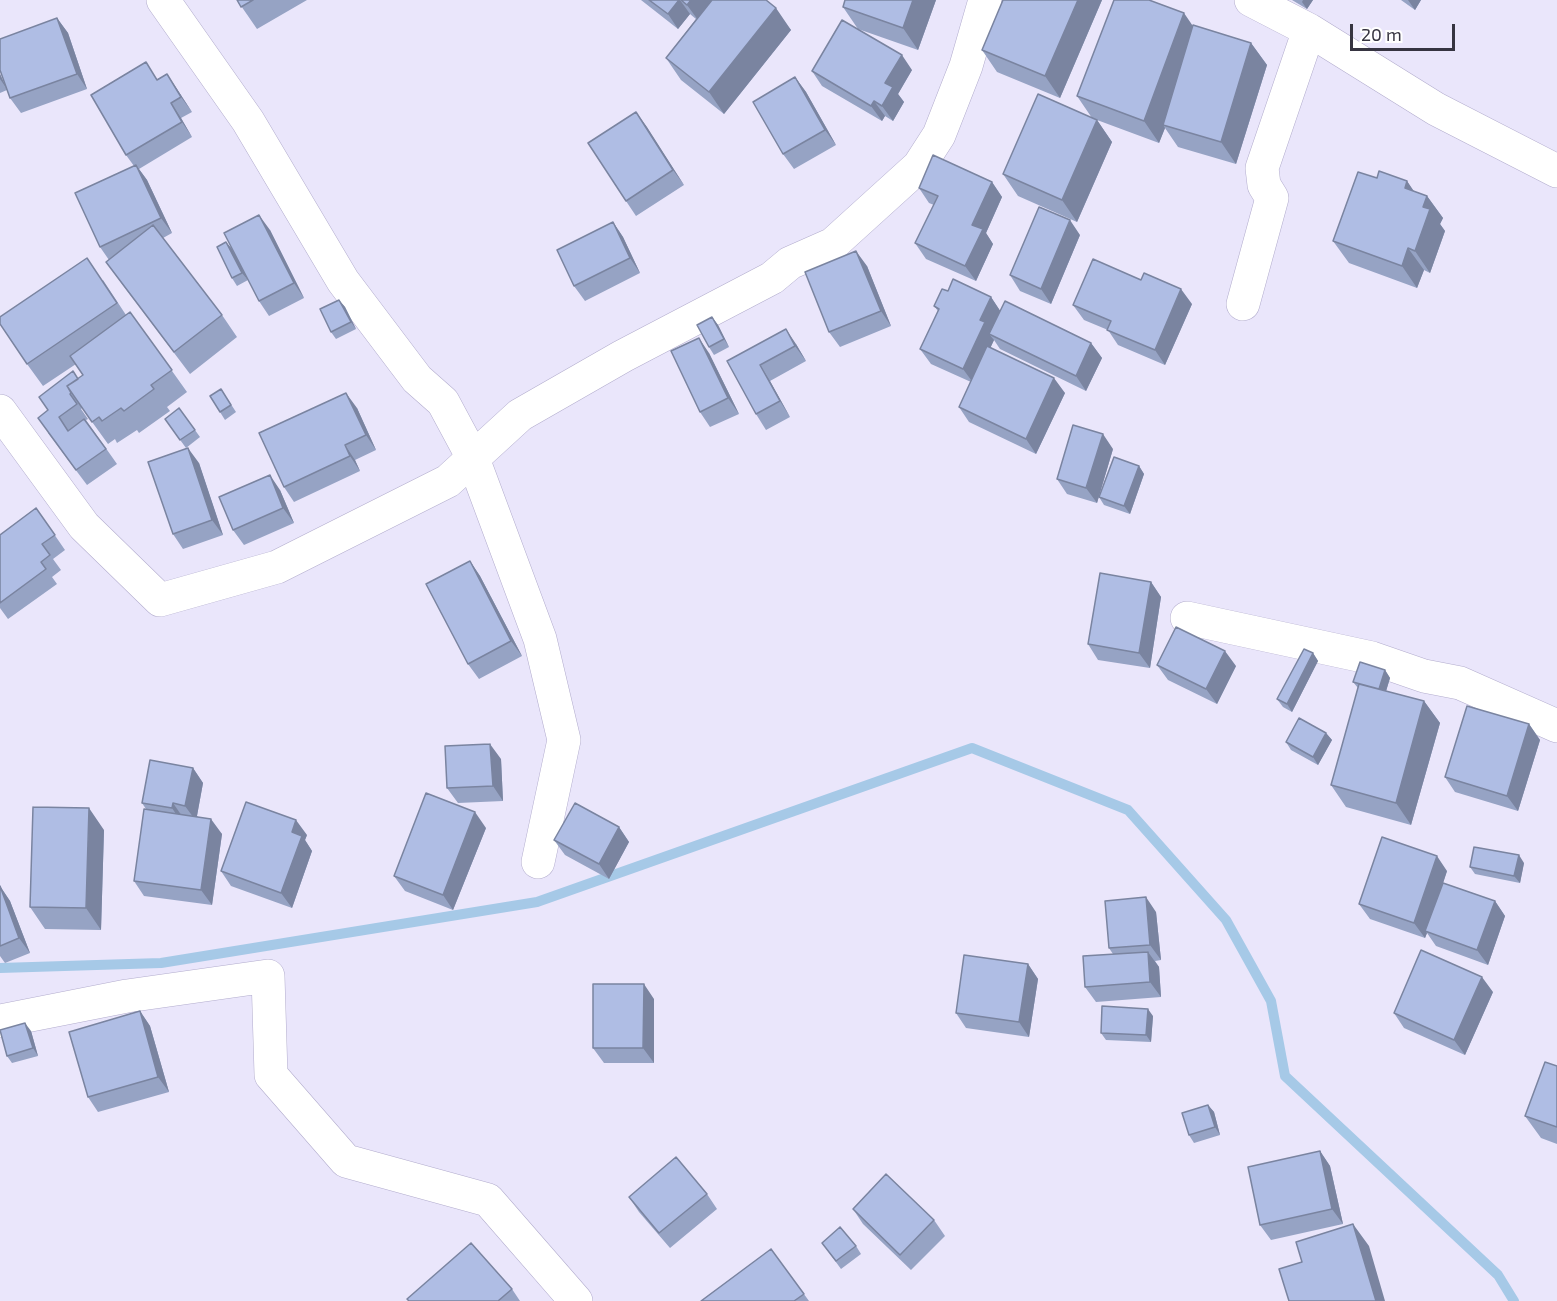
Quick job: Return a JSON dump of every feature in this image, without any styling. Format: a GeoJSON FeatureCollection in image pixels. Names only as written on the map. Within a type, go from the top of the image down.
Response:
{"type":"FeatureCollection","features":[{"type":"Feature","properties":{"kind":"street"},"geometry":{"type":"LineString","coordinates":[[163,0],[248,121],[343,281],[417,379],[443,402],[472,456],[540,639],[564,740],[538,862]]}},
{"type":"Feature","properties":{"kind":"street"},"geometry":{"type":"LineString","coordinates":[[0,411],[84,526],[160,600],[277,567],[448,481],[472,456],[520,415],[622,356],[772,278],[790,263],[833,244],[919,166],[939,135],[966,66],[985,0]]}},
{"type":"Feature","properties":{"kind":"street"},"geometry":{"type":"LineString","coordinates":[[1251,0],[1309,30],[1436,109],[1557,171]]}},
{"type":"Feature","properties":{"kind":"street"},"geometry":{"type":"LineString","coordinates":[[1243,304],[1272,198],[1264,185],[1262,168],[1309,30]]}},
{"type":"Feature","properties":{"kind":"street"},"geometry":{"type":"LineString","coordinates":[[1187,618],[1372,658],[1424,676],[1460,683],[1557,726]]}},
{"type":"Feature","properties":{"kind":"street"},"geometry":{"type":"LineString","coordinates":[[0,1021],[127,996],[268,976],[271,1075],[346,1161],[488,1200],[576,1301]]}},
{"type":"Feature","properties":{"kind":"building"},"geometry":{"type":"Polygon","coordinates":[[[237,0],[253,0],[241,7],[237,0]]]}},
{"type":"Feature","properties":{"kind":"building"},"geometry":{"type":"Polygon","coordinates":[[[649,0],[679,0],[668,14],[649,0]]]}},
{"type":"Feature","properties":{"kind":"building"},"geometry":{"type":"Polygon","coordinates":[[[681,0],[691,0],[687,5],[681,0]]]}},
{"type":"Feature","properties":{"kind":"building"},"geometry":{"type":"Polygon","coordinates":[[[712,0],[766,0],[776,8],[709,92],[666,58],[712,0]]]}},
{"type":"Feature","properties":{"kind":"building"},"geometry":{"type":"Polygon","coordinates":[[[845,0],[913,0],[903,28],[843,7],[845,0]]]}},
{"type":"Feature","properties":{"kind":"building"},"geometry":{"type":"Polygon","coordinates":[[[1003,0],[1078,0],[1045,76],[982,50],[1003,0]]]}},
{"type":"Feature","properties":{"kind":"building"},"geometry":{"type":"Polygon","coordinates":[[[1114,0],[1149,0],[1184,13],[1144,121],[1077,96],[1114,0]]]}},
{"type":"Feature","properties":{"kind":"building"},"geometry":{"type":"Polygon","coordinates":[[[57,18],[77,74],[10,98],[0,70],[0,39],[57,18]]]}},
{"type":"Feature","properties":{"kind":"building"},"geometry":{"type":"Polygon","coordinates":[[[842,20],[902,55],[885,83],[893,87],[882,106],[874,101],[871,106],[812,71],[842,20]]]}},
{"type":"Feature","properties":{"kind":"building"},"geometry":{"type":"Polygon","coordinates":[[[1193,25],[1251,43],[1221,142],[1163,125],[1193,25]]]}},
{"type":"Feature","properties":{"kind":"building"},"geometry":{"type":"Polygon","coordinates":[[[146,62],[157,80],[167,74],[181,97],[171,103],[182,122],[126,155],[91,95],[146,62]]]}},
{"type":"Feature","properties":{"kind":"building"},"geometry":{"type":"Polygon","coordinates":[[[795,77],[825,130],[783,154],[753,102],[795,77]]]}},
{"type":"Feature","properties":{"kind":"building"},"geometry":{"type":"Polygon","coordinates":[[[1038,94],[1097,120],[1062,200],[1003,174],[1038,94]]]}},
{"type":"Feature","properties":{"kind":"building"},"geometry":{"type":"Polygon","coordinates":[[[636,112],[673,170],[626,201],[588,143],[636,112]]]}},
{"type":"Feature","properties":{"kind":"building"},"geometry":{"type":"Polygon","coordinates":[[[933,155],[992,182],[972,225],[983,229],[965,266],[915,243],[938,196],[919,188],[933,155]]]}},
{"type":"Feature","properties":{"kind":"building"},"geometry":{"type":"Polygon","coordinates":[[[136,165],[161,218],[100,247],[75,193],[136,165]]]}},
{"type":"Feature","properties":{"kind":"building"},"geometry":{"type":"Polygon","coordinates":[[[1379,171],[1407,181],[1405,188],[1427,196],[1423,207],[1430,209],[1415,251],[1408,248],[1402,266],[1333,241],[1358,172],[1377,178],[1379,171]]]}},
{"type":"Feature","properties":{"kind":"building"},"geometry":{"type":"Polygon","coordinates":[[[1039,207],[1070,220],[1041,289],[1010,275],[1039,207]]]}},
{"type":"Feature","properties":{"kind":"building"},"geometry":{"type":"Polygon","coordinates":[[[259,215],[294,283],[259,301],[224,233],[259,215]]]}},
{"type":"Feature","properties":{"kind":"building"},"geometry":{"type":"Polygon","coordinates":[[[613,222],[630,258],[574,286],[557,250],[613,222]]]}},
{"type":"Feature","properties":{"kind":"building"},"geometry":{"type":"Polygon","coordinates":[[[153,225],[222,315],[174,352],[106,262],[153,225]]]}},
{"type":"Feature","properties":{"kind":"building"},"geometry":{"type":"Polygon","coordinates":[[[226,242],[242,273],[232,278],[217,247],[226,242]]]}},
{"type":"Feature","properties":{"kind":"building"},"geometry":{"type":"Polygon","coordinates":[[[856,251],[881,311],[829,332],[805,272],[856,251]]]}},
{"type":"Feature","properties":{"kind":"building"},"geometry":{"type":"Polygon","coordinates":[[[87,258],[117,303],[27,364],[0,324],[0,317],[87,258]]]}},
{"type":"Feature","properties":{"kind":"building"},"geometry":{"type":"Polygon","coordinates":[[[1093,259],[1141,280],[1144,273],[1181,289],[1155,350],[1107,330],[1111,321],[1073,305],[1093,259]]]}},
{"type":"Feature","properties":{"kind":"building"},"geometry":{"type":"Polygon","coordinates":[[[953,279],[991,297],[980,320],[985,322],[963,369],[920,349],[939,309],[934,306],[942,289],[948,291],[953,279]]]}},
{"type":"Feature","properties":{"kind":"building"},"geometry":{"type":"Polygon","coordinates":[[[339,300],[351,322],[331,332],[320,309],[339,300]]]}},
{"type":"Feature","properties":{"kind":"building"},"geometry":{"type":"Polygon","coordinates":[[[1005,301],[1091,343],[1076,376],[989,334],[1005,301]]]}},
{"type":"Feature","properties":{"kind":"building"},"geometry":{"type":"Polygon","coordinates":[[[130,312],[172,370],[151,385],[154,389],[124,411],[121,408],[102,421],[99,417],[92,422],[67,386],[83,375],[70,356],[130,312]]]}},
{"type":"Feature","properties":{"kind":"building"},"geometry":{"type":"Polygon","coordinates":[[[712,317],[724,339],[709,347],[697,325],[712,317]]]}},
{"type":"Feature","properties":{"kind":"building"},"geometry":{"type":"Polygon","coordinates":[[[786,329],[795,346],[760,365],[780,401],[756,414],[727,361],[786,329]]]}},
{"type":"Feature","properties":{"kind":"building"},"geometry":{"type":"Polygon","coordinates":[[[699,338],[728,398],[700,412],[671,351],[699,338]]]}},
{"type":"Feature","properties":{"kind":"building"},"geometry":{"type":"Polygon","coordinates":[[[987,346],[1054,378],[1026,439],[959,407],[987,346]]]}},
{"type":"Feature","properties":{"kind":"building"},"geometry":{"type":"Polygon","coordinates":[[[73,371],[78,379],[67,386],[77,404],[59,417],[68,431],[84,419],[106,449],[76,470],[38,418],[48,410],[39,397],[73,371]]]}},
{"type":"Feature","properties":{"kind":"building"},"geometry":{"type":"Polygon","coordinates":[[[221,389],[231,405],[220,412],[210,396],[221,389]]]}},
{"type":"Feature","properties":{"kind":"building"},"geometry":{"type":"Polygon","coordinates":[[[346,393],[366,435],[345,445],[350,456],[284,487],[259,433],[346,393]]]}},
{"type":"Feature","properties":{"kind":"building"},"geometry":{"type":"Polygon","coordinates":[[[179,408],[195,430],[180,440],[165,419],[179,408]]]}},
{"type":"Feature","properties":{"kind":"building"},"geometry":{"type":"Polygon","coordinates":[[[1073,425],[1103,434],[1086,488],[1057,479],[1073,425]]]}},
{"type":"Feature","properties":{"kind":"building"},"geometry":{"type":"Polygon","coordinates":[[[188,448],[212,520],[173,534],[148,462],[188,448]]]}},
{"type":"Feature","properties":{"kind":"building"},"geometry":{"type":"Polygon","coordinates":[[[1114,457],[1139,466],[1124,506],[1099,497],[1114,457]]]}},
{"type":"Feature","properties":{"kind":"building"},"geometry":{"type":"Polygon","coordinates":[[[270,475],[283,508],[233,530],[219,497],[270,475]]]}},
{"type":"Feature","properties":{"kind":"building"},"geometry":{"type":"Polygon","coordinates":[[[36,508],[55,535],[42,544],[50,555],[41,562],[46,569],[0,603],[0,535],[36,508]]]}},
{"type":"Feature","properties":{"kind":"building"},"geometry":{"type":"Polygon","coordinates":[[[470,561],[511,641],[468,664],[426,584],[470,561]]]}},
{"type":"Feature","properties":{"kind":"building"},"geometry":{"type":"Polygon","coordinates":[[[1100,573],[1151,582],[1139,653],[1088,644],[1100,573]]]}},
{"type":"Feature","properties":{"kind":"building"},"geometry":{"type":"Polygon","coordinates":[[[1176,627],[1225,651],[1206,689],[1157,665],[1176,627]]]}},
{"type":"Feature","properties":{"kind":"building"},"geometry":{"type":"Polygon","coordinates":[[[1304,649],[1313,653],[1287,704],[1277,699],[1304,649]]]}},
{"type":"Feature","properties":{"kind":"building"},"geometry":{"type":"Polygon","coordinates":[[[1360,662],[1385,670],[1379,689],[1353,682],[1360,662]]]}},
{"type":"Feature","properties":{"kind":"building"},"geometry":{"type":"Polygon","coordinates":[[[1359,684],[1424,701],[1396,803],[1331,785],[1359,684]]]}},
{"type":"Feature","properties":{"kind":"building"},"geometry":{"type":"Polygon","coordinates":[[[1467,706],[1529,724],[1507,796],[1445,777],[1467,706]]]}},
{"type":"Feature","properties":{"kind":"building"},"geometry":{"type":"Polygon","coordinates":[[[1299,718],[1326,733],[1313,757],[1286,742],[1299,718]]]}},
{"type":"Feature","properties":{"kind":"building"},"geometry":{"type":"Polygon","coordinates":[[[490,744],[493,786],[447,788],[445,746],[490,744]]]}},
{"type":"Feature","properties":{"kind":"building"},"geometry":{"type":"Polygon","coordinates":[[[150,760],[193,768],[185,806],[173,803],[172,808],[142,803],[150,760]]]}},
{"type":"Feature","properties":{"kind":"building"},"geometry":{"type":"Polygon","coordinates":[[[426,793],[475,812],[443,895],[394,876],[426,793]]]}},
{"type":"Feature","properties":{"kind":"building"},"geometry":{"type":"Polygon","coordinates":[[[246,802],[296,820],[292,832],[302,836],[281,893],[221,871],[246,802]]]}},
{"type":"Feature","properties":{"kind":"building"},"geometry":{"type":"Polygon","coordinates":[[[575,803],[619,827],[599,864],[554,840],[575,803]]]}},
{"type":"Feature","properties":{"kind":"building"},"geometry":{"type":"Polygon","coordinates":[[[33,807],[89,808],[86,908],[30,907],[33,807]]]}},
{"type":"Feature","properties":{"kind":"building"},"geometry":{"type":"Polygon","coordinates":[[[144,809],[211,819],[201,890],[134,881],[144,809]]]}},
{"type":"Feature","properties":{"kind":"building"},"geometry":{"type":"Polygon","coordinates":[[[1382,837],[1437,856],[1414,923],[1359,904],[1382,837]]]}},
{"type":"Feature","properties":{"kind":"building"},"geometry":{"type":"Polygon","coordinates":[[[1474,847],[1519,855],[1514,876],[1470,867],[1474,847]]]}},
{"type":"Feature","properties":{"kind":"building"},"geometry":{"type":"Polygon","coordinates":[[[1443,883],[1495,901],[1477,950],[1425,931],[1443,883]]]}},
{"type":"Feature","properties":{"kind":"building"},"geometry":{"type":"Polygon","coordinates":[[[0,886],[19,938],[0,946],[0,886]]]}},
{"type":"Feature","properties":{"kind":"building"},"geometry":{"type":"Polygon","coordinates":[[[1146,897],[1150,945],[1109,948],[1105,901],[1146,897]]]}},
{"type":"Feature","properties":{"kind":"building"},"geometry":{"type":"Polygon","coordinates":[[[1421,950],[1482,977],[1454,1040],[1394,1013],[1421,950]]]}},
{"type":"Feature","properties":{"kind":"building"},"geometry":{"type":"Polygon","coordinates":[[[1148,952],[1150,982],[1085,987],[1083,956],[1148,952]]]}},
{"type":"Feature","properties":{"kind":"building"},"geometry":{"type":"Polygon","coordinates":[[[964,955],[1028,964],[1019,1022],[956,1013],[964,955]]]}},
{"type":"Feature","properties":{"kind":"building"},"geometry":{"type":"Polygon","coordinates":[[[593,984],[644,984],[643,1048],[593,1048],[593,984]]]}},
{"type":"Feature","properties":{"kind":"building"},"geometry":{"type":"Polygon","coordinates":[[[1102,1006],[1148,1009],[1146,1035],[1101,1033],[1102,1006]]]}},
{"type":"Feature","properties":{"kind":"building"},"geometry":{"type":"Polygon","coordinates":[[[140,1011],[158,1077],[88,1097],[69,1032],[140,1011]]]}},
{"type":"Feature","properties":{"kind":"building"},"geometry":{"type":"Polygon","coordinates":[[[25,1023],[33,1048],[7,1056],[0,1030],[25,1023]]]}},
{"type":"Feature","properties":{"kind":"building"},"geometry":{"type":"Polygon","coordinates":[[[1545,1062],[1557,1066],[1557,1127],[1525,1116],[1545,1062]]]}},
{"type":"Feature","properties":{"kind":"building"},"geometry":{"type":"Polygon","coordinates":[[[1208,1105],[1215,1127],[1189,1135],[1182,1113],[1208,1105]]]}},
{"type":"Feature","properties":{"kind":"building"},"geometry":{"type":"Polygon","coordinates":[[[1320,1151],[1332,1209],[1260,1225],[1248,1167],[1320,1151]]]}},
{"type":"Feature","properties":{"kind":"building"},"geometry":{"type":"Polygon","coordinates":[[[676,1157],[707,1194],[659,1233],[629,1197],[676,1157]]]}},
{"type":"Feature","properties":{"kind":"building"},"geometry":{"type":"Polygon","coordinates":[[[886,1174],[934,1220],[900,1255],[853,1209],[886,1174]]]}},
{"type":"Feature","properties":{"kind":"building"},"geometry":{"type":"Polygon","coordinates":[[[1353,1224],[1376,1301],[1289,1301],[1279,1269],[1302,1262],[1296,1242],[1353,1224]]]}},
{"type":"Feature","properties":{"kind":"building"},"geometry":{"type":"Polygon","coordinates":[[[840,1227],[856,1246],[836,1261],[822,1243],[840,1227]]]}},
{"type":"Feature","properties":{"kind":"building"},"geometry":{"type":"Polygon","coordinates":[[[471,1243],[512,1289],[498,1301],[409,1301],[407,1299],[471,1243]]]}},
{"type":"Feature","properties":{"kind":"building"},"geometry":{"type":"Polygon","coordinates":[[[771,1249],[804,1294],[794,1301],[701,1301],[771,1249]]]}},
{"type":"Feature","properties":{"kind":"waterway"},"geometry":{"type":"LineString","coordinates":[[0,968],[161,963],[537,902],[972,748],[1128,810],[1226,920],[1271,1001],[1285,1076],[1498,1275],[1514,1301]]}}]}
